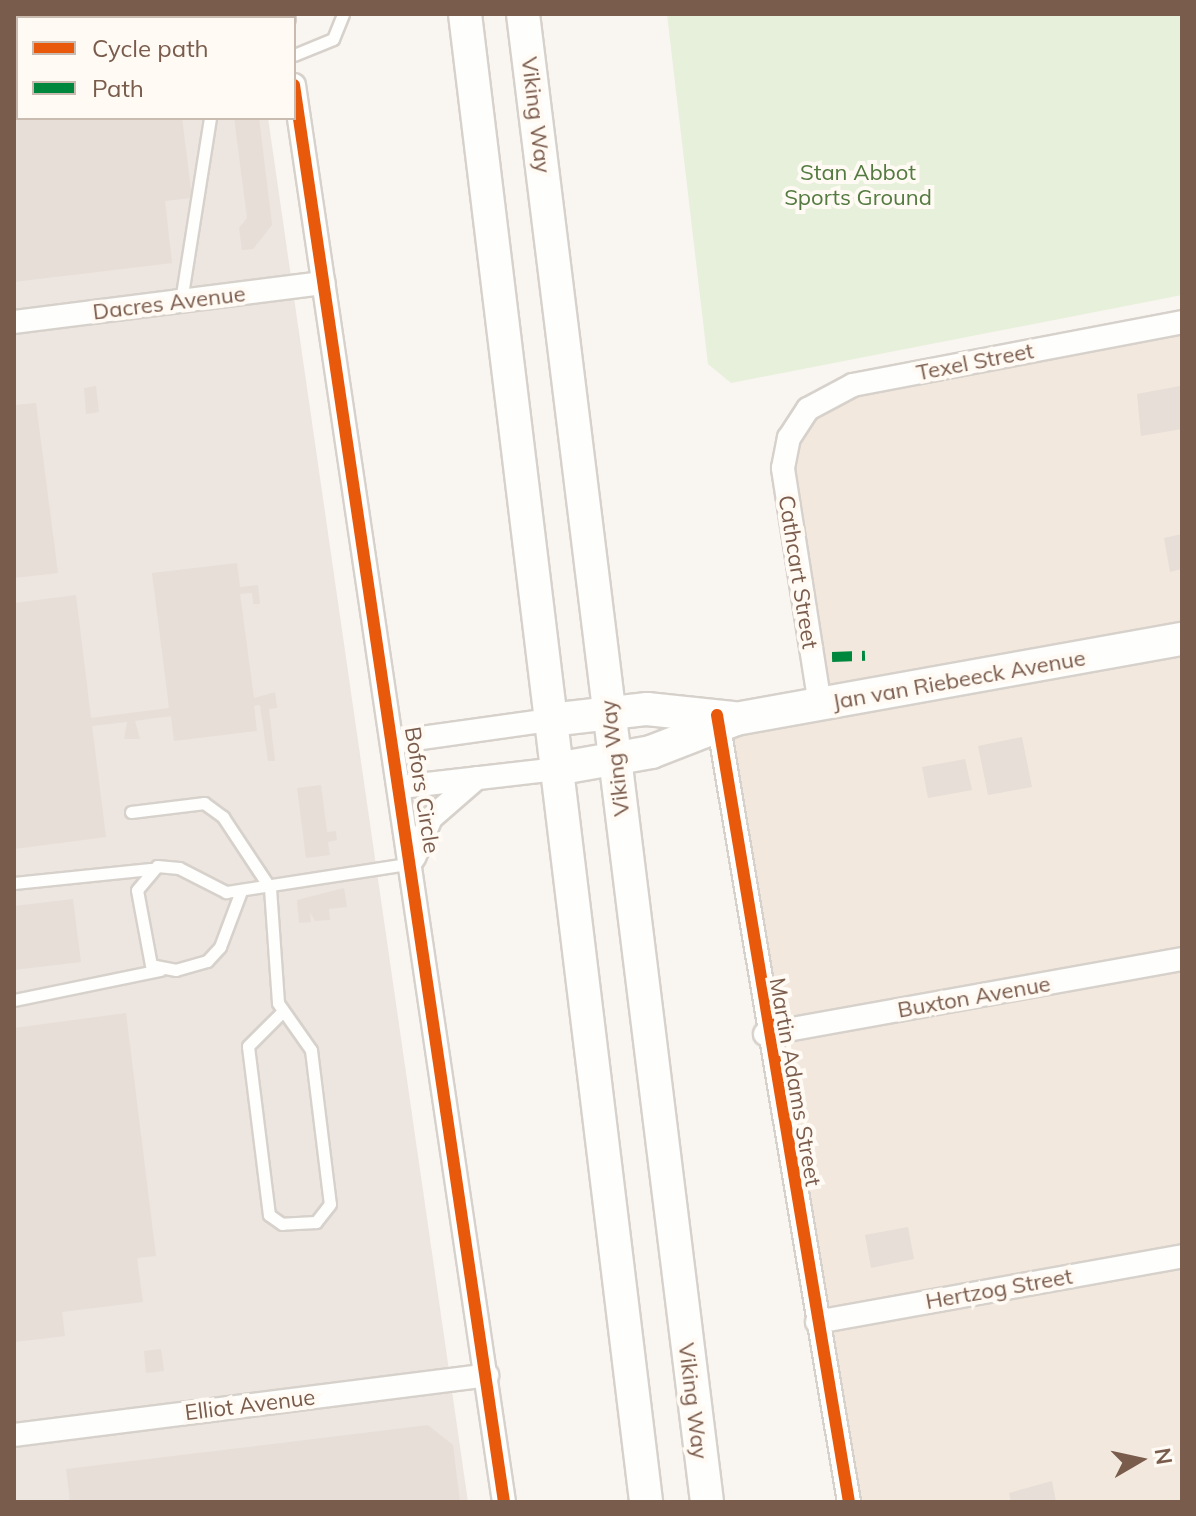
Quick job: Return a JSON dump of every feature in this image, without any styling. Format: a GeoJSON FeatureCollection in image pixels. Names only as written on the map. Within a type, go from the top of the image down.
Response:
{"type":"FeatureCollection","features":[{"type":"Feature","properties":{"kind":"main road"},"geometry":{"type":"LineString","coordinates":[[465,14],[646,1502]]}},
{"type":"Feature","properties":{"kind":"main road","name":"Viking Way"},"geometry":{"type":"LineString","coordinates":[[523,14],[707,1502]]}},
{"type":"Feature","properties":{"kind":"main road","name":"Jan van Riebeeck Avenue"},"geometry":{"type":"LineString","coordinates":[[556,769],[615,759],[724,720],[1182,639]]}},
{"type":"Feature","properties":{"kind":"main road","name":"Jan van Riebeeck Avenue"},"geometry":{"type":"LineString","coordinates":[[550,720],[609,712],[724,720]]}},
{"type":"Feature","properties":{"kind":"street","name":"Bofors Circle"},"geometry":{"type":"LineString","coordinates":[[296,98],[413,863],[504,1502]]}},
{"type":"Feature","properties":{"kind":"street","name":"Dacres Avenue"},"geometry":{"type":"LineString","coordinates":[[14,322],[324,283]]}},
{"type":"Feature","properties":{"kind":"street","name":"Texel Street"},"geometry":{"type":"LineString","coordinates":[[789,438],[808,409],[838,389],[1182,322]]}},
{"type":"Feature","properties":{"kind":"street","name":"Cathcart Street"},"geometry":{"type":"LineString","coordinates":[[789,438],[783,478],[820,705]]}},
{"type":"Feature","properties":{"kind":"street","name":"Jan van Riebeeck Avenue"},"geometry":{"type":"LineString","coordinates":[[393,742],[550,720]]}},
{"type":"Feature","properties":{"kind":"street","name":"Martin Adams Street"},"geometry":{"type":"LineString","coordinates":[[724,720],[765,1034],[849,1502]]}},
{"type":"Feature","properties":{"kind":"street","name":"Jan van Riebeeck Avenue"},"geometry":{"type":"LineString","coordinates":[[401,787],[556,769]]}},
{"type":"Feature","properties":{"kind":"street"},"geometry":{"type":"LineString","coordinates":[[413,863],[431,818],[478,777]]}},
{"type":"Feature","properties":{"kind":"street","name":"Buxton Avenue"},"geometry":{"type":"LineString","coordinates":[[765,1034],[1182,959]]}},
{"type":"Feature","properties":{"kind":"street","name":"Hertzog Street"},"geometry":{"type":"LineString","coordinates":[[817,1322],[1182,1256]]}},
{"type":"Feature","properties":{"kind":"street","name":"Elliot Avenue"},"geometry":{"type":"LineString","coordinates":[[14,1435],[487,1375]]}},
{"type":"Feature","properties":{"kind":"lane"},"geometry":{"type":"LineString","coordinates":[[296,54],[333,39],[343,14]]}},
{"type":"Feature","properties":{"kind":"lane"},"geometry":{"type":"LineString","coordinates":[[181,301],[210,120]]}},
{"type":"Feature","properties":{"kind":"lane"},"geometry":{"type":"LineString","coordinates":[[131,812],[204,803],[223,817],[270,888],[283,1011],[304,1030],[311,1050],[330,1204],[316,1222],[282,1224],[269,1215],[248,1046],[283,1011]]}},
{"type":"Feature","properties":{"kind":"lane"},"geometry":{"type":"LineString","coordinates":[[14,883],[179,868],[218,891],[241,891],[413,863]]}},
{"type":"Feature","properties":{"kind":"lane"},"geometry":{"type":"LineString","coordinates":[[150,869],[137,890],[146,956],[160,970]]}},
{"type":"Feature","properties":{"kind":"lane"},"geometry":{"type":"LineString","coordinates":[[14,1000],[207,961],[220,947],[241,891]]}},
{"type":"Feature","properties":{"kind":"shaded area"},"geometry":{"type":"Polygon","coordinates":[[[14,14],[253,14],[16,16],[16,120],[268,120],[468,1502],[14,1502],[14,14]]]}},
{"type":"Feature","properties":{"kind":"shaded area"},"geometry":{"type":"Polygon","coordinates":[[[1182,321],[1182,1502],[851,1502],[720,728],[819,710],[781,477],[820,396],[1182,321]]]}},
{"type":"Feature","properties":{"kind":"green space","name":"Stan Abbot Sports Ground"},"geometry":{"type":"Polygon","coordinates":[[[667,14],[1182,14],[1182,295],[731,383],[708,364],[667,14]]]}},
{"type":"Feature","properties":{"kind":"building"},"geometry":{"type":"Polygon","coordinates":[[[14,14],[203,14],[16,16],[16,120],[182,120],[192,198],[165,201],[172,263],[14,282],[14,14]]]}},
{"type":"Feature","properties":{"kind":"building"},"geometry":{"type":"Polygon","coordinates":[[[234,120],[259,120],[272,225],[253,249],[242,250],[239,228],[247,218],[234,120]]]}},
{"type":"Feature","properties":{"kind":"building"},"geometry":{"type":"Polygon","coordinates":[[[96,386],[99,412],[86,414],[84,388],[96,386]]]}},
{"type":"Feature","properties":{"kind":"building"},"geometry":{"type":"Polygon","coordinates":[[[1180,386],[1182,429],[1141,436],[1137,394],[1180,386]]]}},
{"type":"Feature","properties":{"kind":"building"},"geometry":{"type":"Polygon","coordinates":[[[36,403],[58,573],[14,578],[14,405],[36,403]]]}},
{"type":"Feature","properties":{"kind":"building"},"geometry":{"type":"Polygon","coordinates":[[[1182,534],[1182,569],[1170,572],[1164,538],[1182,534]]]}},
{"type":"Feature","properties":{"kind":"building"},"geometry":{"type":"Polygon","coordinates":[[[237,563],[240,587],[258,585],[260,604],[253,604],[252,593],[240,594],[254,698],[275,692],[277,708],[269,709],[275,761],[268,761],[260,705],[254,706],[257,731],[174,741],[171,716],[135,721],[140,739],[124,739],[127,722],[92,726],[106,837],[14,849],[14,603],[76,595],[91,718],[169,708],[152,573],[237,563]]]}},
{"type":"Feature","properties":{"kind":"building"},"geometry":{"type":"Polygon","coordinates":[[[1022,737],[1032,787],[988,795],[978,746],[1022,737]]]}},
{"type":"Feature","properties":{"kind":"building"},"geometry":{"type":"Polygon","coordinates":[[[965,759],[972,790],[928,798],[922,767],[965,759]]]}},
{"type":"Feature","properties":{"kind":"building"},"geometry":{"type":"Polygon","coordinates":[[[321,785],[327,832],[336,831],[337,840],[328,842],[330,855],[306,858],[297,788],[321,785]]]}},
{"type":"Feature","properties":{"kind":"building"},"geometry":{"type":"Polygon","coordinates":[[[344,888],[347,907],[329,909],[330,920],[315,921],[310,912],[311,922],[299,923],[297,900],[344,888]]]}},
{"type":"Feature","properties":{"kind":"building"},"geometry":{"type":"Polygon","coordinates":[[[73,899],[81,962],[14,970],[14,906],[73,899]]]}},
{"type":"Feature","properties":{"kind":"building"},"geometry":{"type":"Polygon","coordinates":[[[126,1013],[156,1256],[137,1258],[143,1302],[62,1312],[65,1336],[14,1342],[14,1028],[126,1013]]]}},
{"type":"Feature","properties":{"kind":"building"},"geometry":{"type":"Polygon","coordinates":[[[908,1227],[914,1259],[871,1268],[865,1235],[908,1227]]]}},
{"type":"Feature","properties":{"kind":"building"},"geometry":{"type":"Polygon","coordinates":[[[161,1349],[164,1371],[146,1373],[144,1351],[161,1349]]]}},
{"type":"Feature","properties":{"kind":"building"},"geometry":{"type":"Polygon","coordinates":[[[428,1425],[453,1445],[460,1502],[70,1502],[66,1469],[428,1425]]]}},
{"type":"Feature","properties":{"kind":"building"},"geometry":{"type":"Polygon","coordinates":[[[1052,1481],[1056,1502],[1011,1502],[1009,1493],[1052,1481]]]}},
{"type":"Feature","properties":{"kind":"marked path"},"geometry":{"type":"LineString","coordinates":[[832,657],[865,656]]}},
{"type":"Feature","properties":{"kind":"cycle path"},"geometry":{"type":"LineString","coordinates":[[296,98],[504,1502]]}},
{"type":"Feature","properties":{"kind":"cycle path"},"geometry":{"type":"LineString","coordinates":[[717,715],[849,1502]]}}]}
